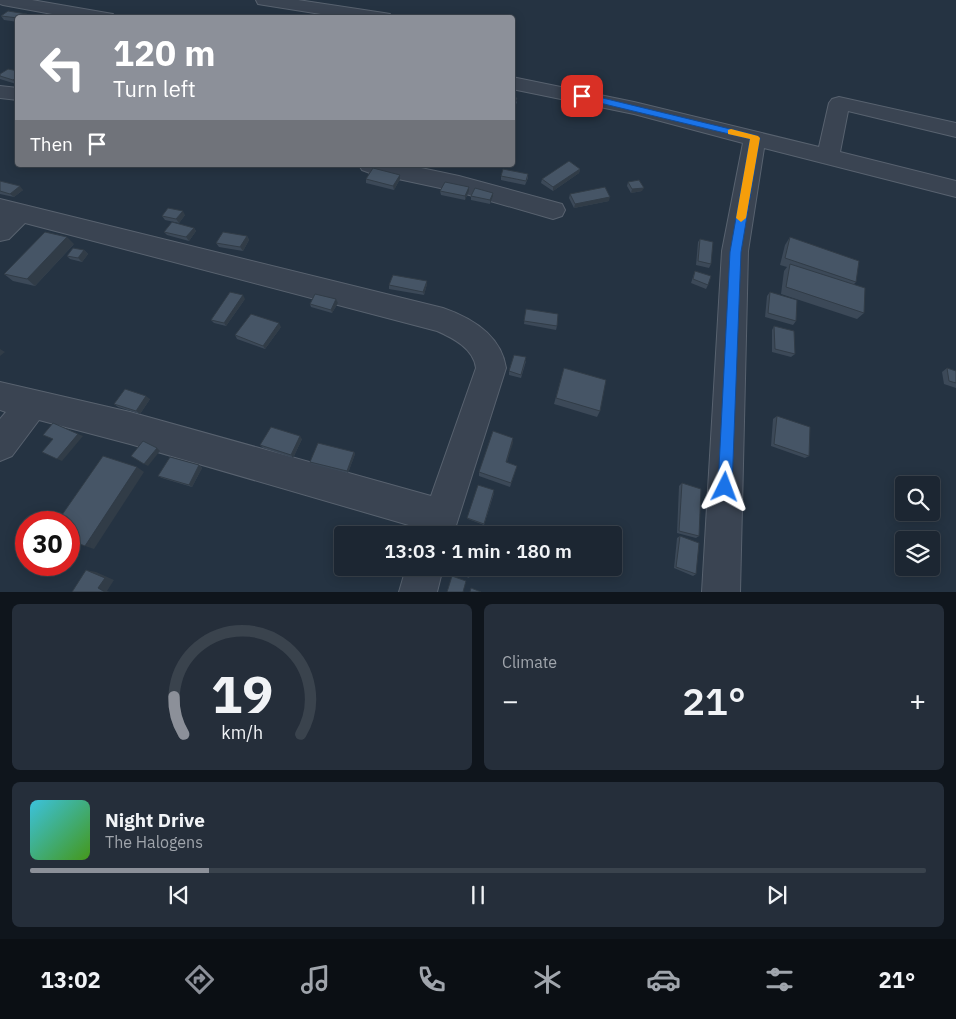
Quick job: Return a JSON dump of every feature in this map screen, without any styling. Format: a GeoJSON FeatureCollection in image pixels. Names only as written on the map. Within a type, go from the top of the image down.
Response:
{"type":"FeatureCollection","features":[{"type":"Feature","properties":{"kind":"street"},"geometry":{"type":"LineString","coordinates":[[3,0],[90,15]]}},
{"type":"Feature","properties":{"kind":"street"},"geometry":{"type":"LineString","coordinates":[[264,0],[364,15]]}},
{"type":"Feature","properties":{"kind":"street"},"geometry":{"type":"LineString","coordinates":[[515,84],[590,98],[956,189]]}},
{"type":"Feature","properties":{"kind":"street"},"geometry":{"type":"LineString","coordinates":[[0,92],[15,94]]}},
{"type":"Feature","properties":{"kind":"street"},"geometry":{"type":"LineString","coordinates":[[828,156],[839,103],[956,130]]}},
{"type":"Feature","properties":{"kind":"street"},"geometry":{"type":"LineString","coordinates":[[721,592],[735,252],[755,138]]}},
{"type":"Feature","properties":{"kind":"street"},"geometry":{"type":"LineString","coordinates":[[379,167],[459,184],[553,210]]}},
{"type":"Feature","properties":{"kind":"street"},"geometry":{"type":"LineString","coordinates":[[0,232],[10,210],[443,320],[460,327],[473,337],[489,357],[491,368],[438,526],[130,428],[0,396]]}},
{"type":"Feature","properties":{"kind":"street"},"geometry":{"type":"LineString","coordinates":[[0,445],[32,404]]}},
{"type":"Feature","properties":{"kind":"street"},"geometry":{"type":"LineString","coordinates":[[418,592],[423,576]]}},
{"type":"Feature","properties":{"kind":"building"},"geometry":{"type":"Polygon","coordinates":[[[8,11],[27,14],[15,15],[15,18],[1,16],[8,11]]]}},
{"type":"Feature","properties":{"kind":"building"},"geometry":{"type":"Polygon","coordinates":[[[8,69],[15,70],[15,78],[13,80],[0,76],[0,74],[8,69]]]}},
{"type":"Feature","properties":{"kind":"building"},"geometry":{"type":"Polygon","coordinates":[[[569,161],[580,169],[553,187],[542,179],[569,161]]]}},
{"type":"Feature","properties":{"kind":"building"},"geometry":{"type":"Polygon","coordinates":[[[373,168],[400,175],[393,186],[366,179],[373,168]]]}},
{"type":"Feature","properties":{"kind":"building"},"geometry":{"type":"Polygon","coordinates":[[[503,169],[528,174],[526,181],[501,176],[503,169]]]}},
{"type":"Feature","properties":{"kind":"building"},"geometry":{"type":"Polygon","coordinates":[[[639,180],[644,188],[632,189],[628,182],[639,180]]]}},
{"type":"Feature","properties":{"kind":"building"},"geometry":{"type":"Polygon","coordinates":[[[0,181],[20,186],[10,194],[0,191],[0,181]]]}},
{"type":"Feature","properties":{"kind":"building"},"geometry":{"type":"Polygon","coordinates":[[[445,182],[469,187],[465,196],[440,191],[445,182]]]}},
{"type":"Feature","properties":{"kind":"building"},"geometry":{"type":"Polygon","coordinates":[[[605,187],[610,197],[575,204],[570,194],[605,187]]]}},
{"type":"Feature","properties":{"kind":"building"},"geometry":{"type":"Polygon","coordinates":[[[475,188],[493,193],[490,200],[471,196],[475,188]]]}},
{"type":"Feature","properties":{"kind":"building"},"geometry":{"type":"Polygon","coordinates":[[[168,208],[183,211],[176,219],[162,216],[168,208]]]}},
{"type":"Feature","properties":{"kind":"building"},"geometry":{"type":"Polygon","coordinates":[[[172,222],[194,228],[186,237],[164,232],[172,222]]]}},
{"type":"Feature","properties":{"kind":"building"},"geometry":{"type":"Polygon","coordinates":[[[45,232],[67,237],[27,279],[4,274],[45,232]]]}},
{"type":"Feature","properties":{"kind":"building"},"geometry":{"type":"Polygon","coordinates":[[[223,232],[247,236],[240,247],[216,243],[223,232]]]}},
{"type":"Feature","properties":{"kind":"building"},"geometry":{"type":"Polygon","coordinates":[[[790,237],[859,261],[856,282],[785,258],[790,237]]]}},
{"type":"Feature","properties":{"kind":"building"},"geometry":{"type":"Polygon","coordinates":[[[700,239],[713,242],[711,264],[698,261],[700,239]]]}},
{"type":"Feature","properties":{"kind":"building"},"geometry":{"type":"Polygon","coordinates":[[[73,248],[84,250],[78,258],[67,256],[73,248]]]}},
{"type":"Feature","properties":{"kind":"building"},"geometry":{"type":"Polygon","coordinates":[[[790,264],[865,288],[864,313],[786,287],[790,264]]]}},
{"type":"Feature","properties":{"kind":"building"},"geometry":{"type":"Polygon","coordinates":[[[695,271],[711,276],[708,285],[693,279],[695,271]]]}},
{"type":"Feature","properties":{"kind":"building"},"geometry":{"type":"Polygon","coordinates":[[[393,275],[427,281],[423,292],[389,285],[393,275]]]}},
{"type":"Feature","properties":{"kind":"building"},"geometry":{"type":"Polygon","coordinates":[[[230,292],[243,295],[224,323],[211,320],[230,292]]]}},
{"type":"Feature","properties":{"kind":"building"},"geometry":{"type":"Polygon","coordinates":[[[770,292],[797,300],[796,321],[768,313],[770,292]]]}},
{"type":"Feature","properties":{"kind":"building"},"geometry":{"type":"Polygon","coordinates":[[[315,294],[336,299],[331,310],[310,304],[315,294]]]}},
{"type":"Feature","properties":{"kind":"building"},"geometry":{"type":"Polygon","coordinates":[[[526,309],[558,314],[557,326],[524,321],[526,309]]]}},
{"type":"Feature","properties":{"kind":"building"},"geometry":{"type":"Polygon","coordinates":[[[251,314],[279,323],[263,346],[235,335],[251,314]]]}},
{"type":"Feature","properties":{"kind":"building"},"geometry":{"type":"Polygon","coordinates":[[[774,326],[794,331],[795,354],[775,349],[774,326]]]}},
{"type":"Feature","properties":{"kind":"building"},"geometry":{"type":"Polygon","coordinates":[[[514,355],[526,357],[521,375],[509,371],[514,355]]]}},
{"type":"Feature","properties":{"kind":"building"},"geometry":{"type":"Polygon","coordinates":[[[564,368],[606,380],[600,411],[556,398],[564,368]]]}},
{"type":"Feature","properties":{"kind":"building"},"geometry":{"type":"Polygon","coordinates":[[[947,368],[956,371],[956,383],[949,381],[947,368]]]}},
{"type":"Feature","properties":{"kind":"building"},"geometry":{"type":"Polygon","coordinates":[[[125,389],[146,396],[136,411],[114,404],[125,389]]]}},
{"type":"Feature","properties":{"kind":"building"},"geometry":{"type":"Polygon","coordinates":[[[777,416],[810,427],[809,456],[774,444],[777,416]]]}},
{"type":"Feature","properties":{"kind":"building"},"geometry":{"type":"Polygon","coordinates":[[[53,423],[78,434],[57,459],[42,452],[53,439],[43,435],[53,423]]]}},
{"type":"Feature","properties":{"kind":"building"},"geometry":{"type":"Polygon","coordinates":[[[271,427],[300,436],[291,455],[260,445],[271,427]]]}},
{"type":"Feature","properties":{"kind":"building"},"geometry":{"type":"Polygon","coordinates":[[[493,431],[513,438],[506,462],[517,466],[511,483],[479,472],[493,431]]]}},
{"type":"Feature","properties":{"kind":"building"},"geometry":{"type":"Polygon","coordinates":[[[143,441],[157,448],[144,464],[131,456],[143,441]]]}},
{"type":"Feature","properties":{"kind":"building"},"geometry":{"type":"Polygon","coordinates":[[[318,443],[354,452],[347,471],[310,462],[318,443]]]}},
{"type":"Feature","properties":{"kind":"building"},"geometry":{"type":"Polygon","coordinates":[[[103,456],[137,467],[85,546],[80,544],[80,511],[65,511],[103,456]]]}},
{"type":"Feature","properties":{"kind":"building"},"geometry":{"type":"Polygon","coordinates":[[[170,457],[199,465],[189,485],[158,476],[170,457]]]}},
{"type":"Feature","properties":{"kind":"building"},"geometry":{"type":"Polygon","coordinates":[[[682,483],[701,489],[699,536],[679,531],[682,483]]]}},
{"type":"Feature","properties":{"kind":"building"},"geometry":{"type":"Polygon","coordinates":[[[478,485],[494,490],[484,524],[467,518],[478,485]]]}},
{"type":"Feature","properties":{"kind":"building"},"geometry":{"type":"Polygon","coordinates":[[[680,536],[699,543],[696,574],[676,567],[680,536]]]}},
{"type":"Feature","properties":{"kind":"building"},"geometry":{"type":"Polygon","coordinates":[[[86,570],[105,578],[98,588],[105,592],[72,592],[86,570]]]}},
{"type":"Feature","properties":{"kind":"building"},"geometry":{"type":"Polygon","coordinates":[[[452,576],[466,581],[463,592],[447,592],[452,576]]]}},
{"type":"Feature","properties":{"kind":"building"},"geometry":{"type":"Polygon","coordinates":[[[471,588],[481,592],[470,592],[471,588]]]}},
{"type":"Feature","properties":{"kind":"slow traffic"},"geometry":{"type":"LineString","coordinates":[[731,132],[755,138],[741,218]]}},
{"type":"Feature","properties":{"kind":"route"},"geometry":{"type":"LineString","coordinates":[[582,96],[755,138],[735,252],[725,487]]}}]}
